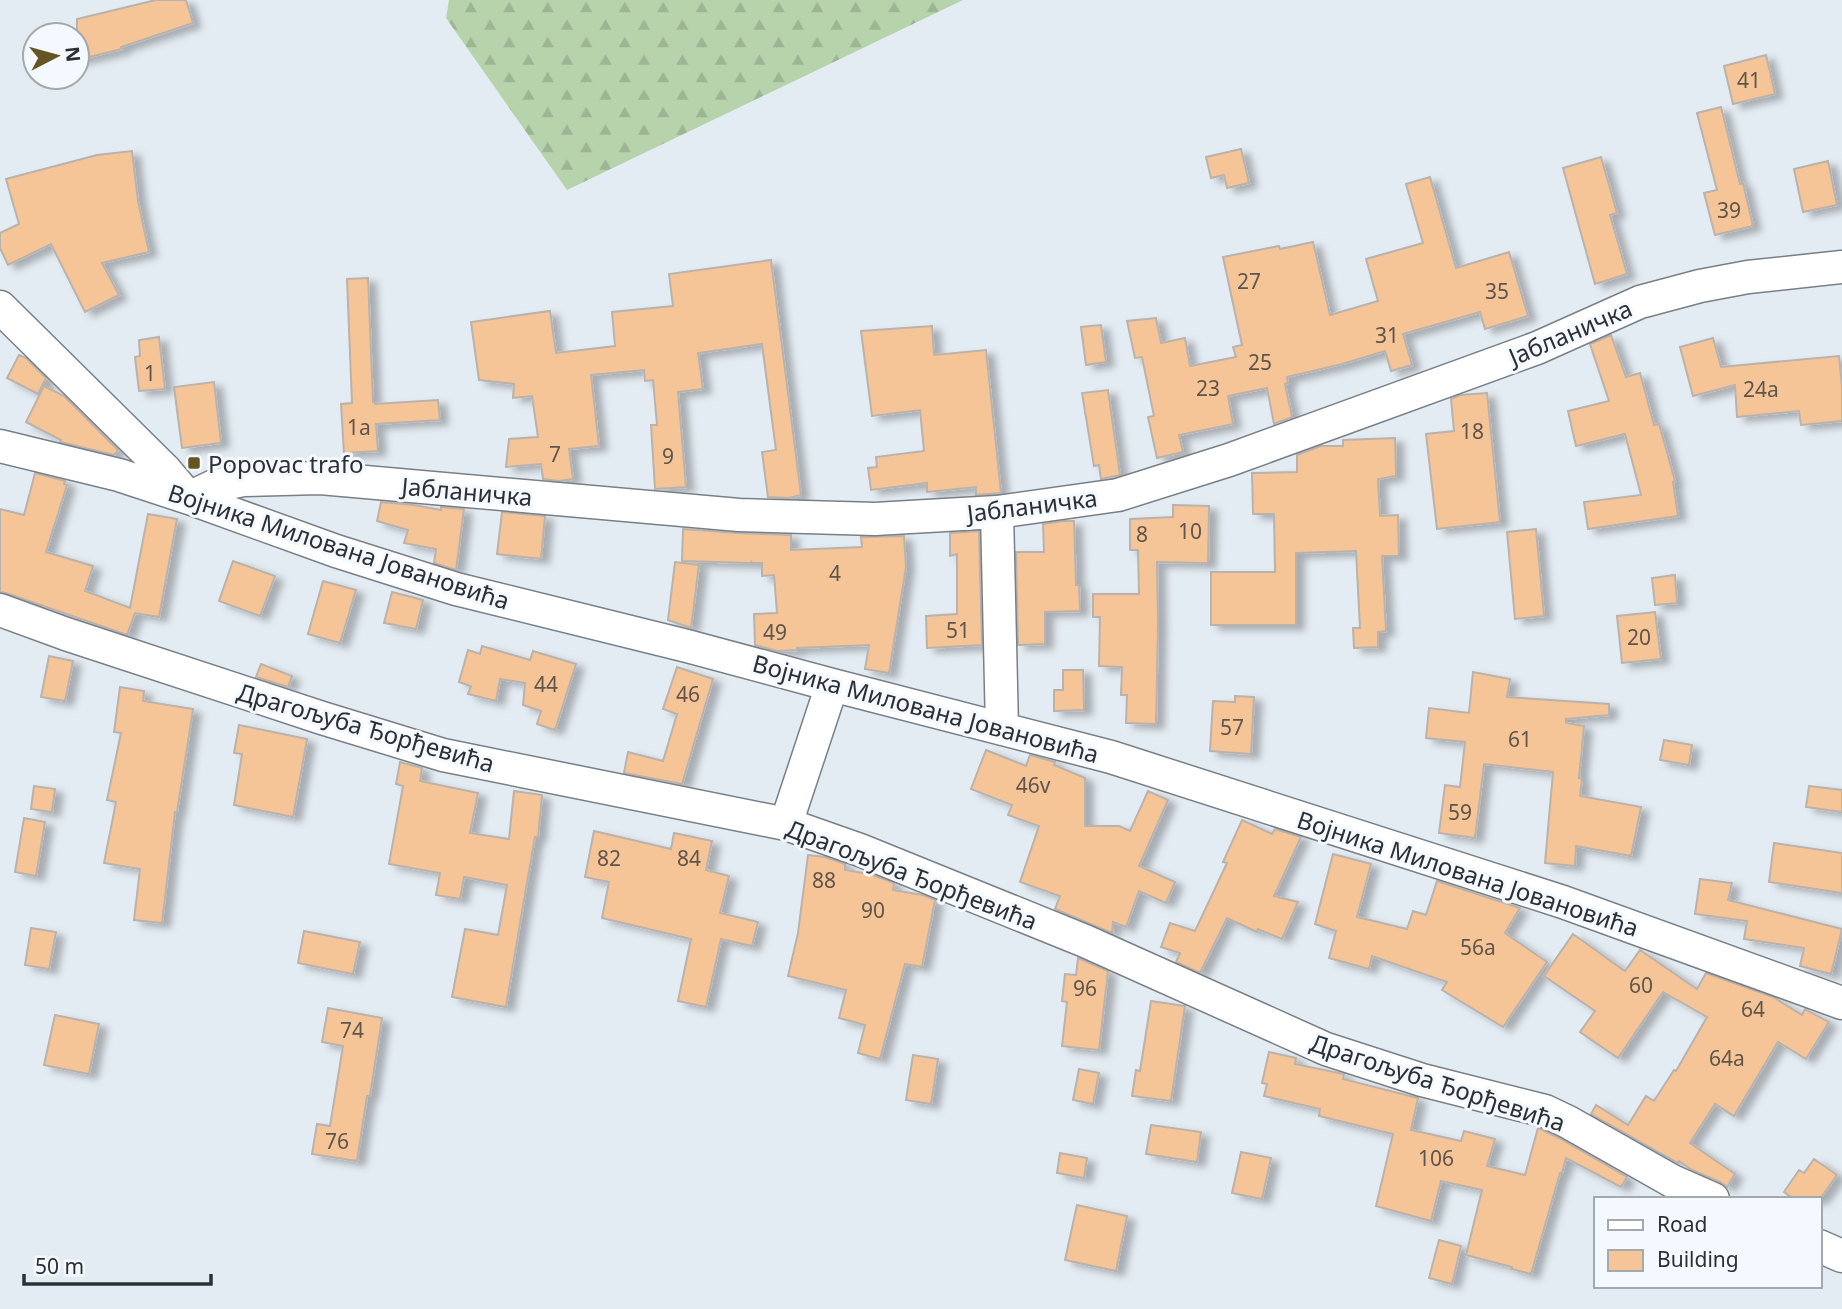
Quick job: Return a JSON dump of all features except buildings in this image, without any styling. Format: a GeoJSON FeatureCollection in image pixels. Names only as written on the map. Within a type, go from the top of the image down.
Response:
{"type":"FeatureCollection","features":[{"type":"Feature","properties":{"kind":"street","name":"Јабланичка"},"geometry":{"type":"LineString","coordinates":[[189,498],[214,486],[243,481],[320,478],[739,515],[875,519],[997,512],[1118,495],[1229,460],[1537,348],[1640,302],[1748,277],[1842,267]]}},
{"type":"Feature","properties":{"kind":"street"},"geometry":{"type":"LineString","coordinates":[[0,307],[166,471],[189,498]]}},
{"type":"Feature","properties":{"kind":"street","name":"Војника Милована Јовановића"},"geometry":{"type":"LineString","coordinates":[[0,446],[119,475],[336,551],[456,589],[687,646],[1111,757],[1550,898],[1842,1003]]}},
{"type":"Feature","properties":{"kind":"street"},"geometry":{"type":"LineString","coordinates":[[997,512],[1002,729]]}},
{"type":"Feature","properties":{"kind":"street","name":"Драгољуба Ђорђевића"},"geometry":{"type":"LineString","coordinates":[[0,610],[66,635],[443,755],[786,824],[860,849],[1085,941],[1326,1049],[1422,1080],[1545,1111],[1672,1181],[1708,1197]]}},
{"type":"Feature","properties":{"kind":"street"},"geometry":{"type":"LineString","coordinates":[[786,824],[832,685]]}},
{"type":"Feature","properties":{"kind":"street"},"geometry":{"type":"LineString","coordinates":[[1821,1247],[1842,1256]]}},
{"type":"Feature","properties":{"kind":"green space"},"geometry":{"type":"Polygon","coordinates":[[[449,0],[963,0],[567,190],[446,18],[449,0]]]}},
{"type":"Feature","properties":{"kind":"place","name":"Popovac trafo"},"geometry":{"type":"Point","coordinates":[194,463]}}]}
